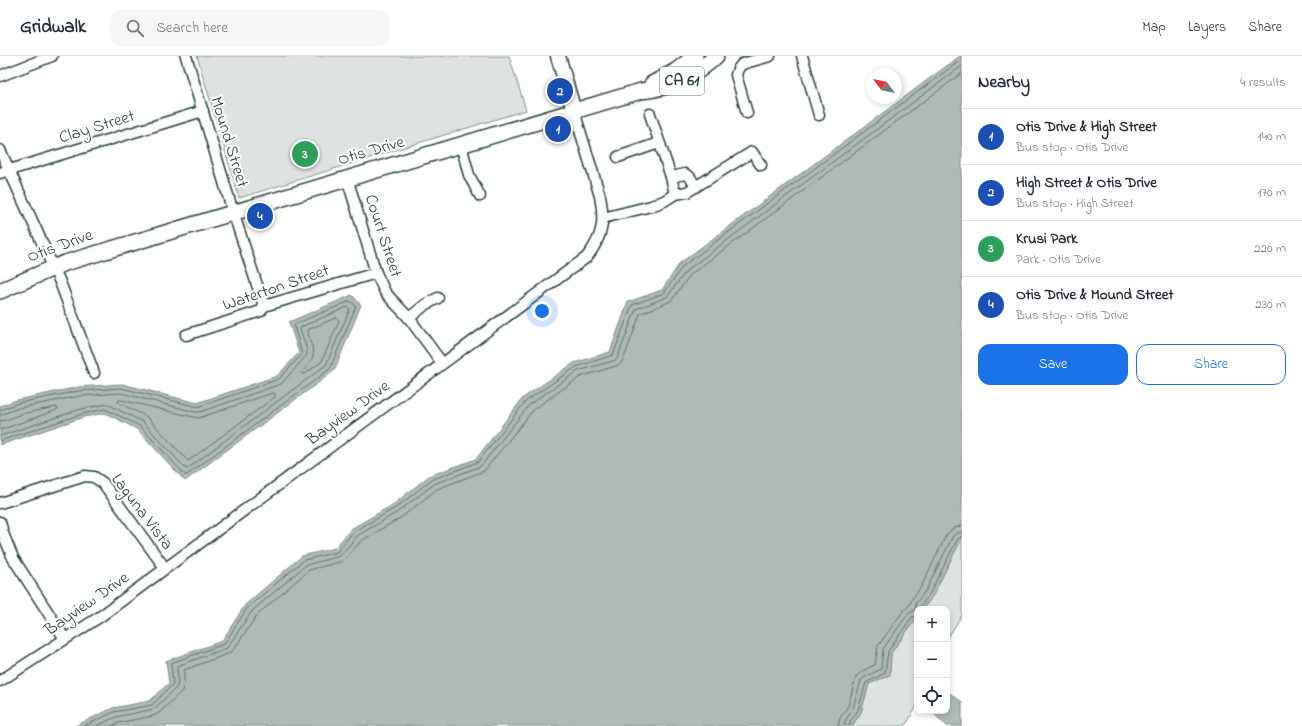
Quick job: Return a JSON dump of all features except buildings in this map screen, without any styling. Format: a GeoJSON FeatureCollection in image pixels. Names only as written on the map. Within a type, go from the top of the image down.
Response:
{"type":"FeatureCollection","features":[{"type":"Feature","properties":{"kind":"main road"},"geometry":{"type":"LineString","coordinates":[[558,56],[574,111]]}},
{"type":"Feature","properties":{"kind":"main road","name":"Otis Drive"},"geometry":{"type":"LineString","coordinates":[[641,91],[676,71],[694,56]]}},
{"type":"Feature","properties":{"kind":"main road","name":"Otis Drive"},"geometry":{"type":"LineString","coordinates":[[0,291],[72,260],[641,91],[657,89],[678,83],[699,70],[716,56]]}},
{"type":"Feature","properties":{"kind":"street"},"geometry":{"type":"LineString","coordinates":[[0,76],[33,59],[52,56]]}},
{"type":"Feature","properties":{"kind":"street","name":"Mound Street"},"geometry":{"type":"LineString","coordinates":[[186,56],[233,212],[264,306]]}},
{"type":"Feature","properties":{"kind":"street"},"geometry":{"type":"LineString","coordinates":[[747,113],[736,74],[738,69],[742,64],[770,56]]}},
{"type":"Feature","properties":{"kind":"street"},"geometry":{"type":"LineString","coordinates":[[802,56],[818,115]]}},
{"type":"Feature","properties":{"kind":"street","name":"Clay Street"},"geometry":{"type":"LineString","coordinates":[[5,172],[203,111]]}},
{"type":"Feature","properties":{"kind":"street","name":"Bayview Drive"},"geometry":{"type":"LineString","coordinates":[[0,681],[100,616],[587,256],[596,245],[601,232],[603,218],[600,196],[574,111]]}},
{"type":"Feature","properties":{"kind":"street"},"geometry":{"type":"LineString","coordinates":[[650,114],[671,177],[675,194]]}},
{"type":"Feature","properties":{"kind":"street"},"geometry":{"type":"LineString","coordinates":[[618,157],[659,142]]}},
{"type":"Feature","properties":{"kind":"street"},"geometry":{"type":"LineString","coordinates":[[461,145],[469,175],[480,196]]}},
{"type":"Feature","properties":{"kind":"street"},"geometry":{"type":"LineString","coordinates":[[0,150],[5,172],[53,267],[94,373]]}},
{"type":"Feature","properties":{"kind":"street"},"geometry":{"type":"LineString","coordinates":[[603,218],[651,206],[664,201],[675,194],[687,192],[752,152],[761,165]]}},
{"type":"Feature","properties":{"kind":"street"},"geometry":{"type":"LineString","coordinates":[[671,177],[685,174],[690,177],[696,186]]}},
{"type":"Feature","properties":{"kind":"street","name":"Court Street"},"geometry":{"type":"LineString","coordinates":[[347,178],[376,273],[386,292],[409,318],[442,363]]}},
{"type":"Feature","properties":{"kind":"street","name":"Waterton Street"},"geometry":{"type":"LineString","coordinates":[[186,335],[261,311],[264,306],[376,273]]}},
{"type":"Feature","properties":{"kind":"street"},"geometry":{"type":"LineString","coordinates":[[409,318],[425,305],[438,298]]}},
{"type":"Feature","properties":{"kind":"street","name":"Laguna Vista"},"geometry":{"type":"LineString","coordinates":[[0,503],[85,476],[94,477],[103,483],[165,568]]}},
{"type":"Feature","properties":{"kind":"street"},"geometry":{"type":"LineString","coordinates":[[0,522],[13,558],[66,639]]}},
{"type":"Feature","properties":{"kind":"shaded area"},"geometry":{"type":"Polygon","coordinates":[[[197,56],[509,56],[526,110],[239,198],[197,56]]]}},
{"type":"Feature","properties":{"kind":"shaded area"},"geometry":{"type":"Polygon","coordinates":[[[962,538],[962,615],[950,634],[950,606],[925,606],[933,595],[962,538]]]}},
{"type":"Feature","properties":{"kind":"shaded area"},"geometry":{"type":"Polygon","coordinates":[[[914,621],[914,711],[905,726],[852,726],[861,712],[869,684],[889,675],[891,653],[914,621]]]}},
{"type":"Feature","properties":{"kind":"water"},"geometry":{"type":"Polygon","coordinates":[[[962,56],[962,538],[933,595],[925,606],[914,606],[914,621],[891,653],[890,675],[869,684],[861,712],[852,726],[75,726],[113,708],[150,701],[169,683],[166,661],[222,641],[245,605],[302,556],[335,548],[351,529],[394,504],[429,476],[476,459],[523,398],[574,363],[610,352],[628,302],[662,290],[680,263],[895,104],[902,104],[902,99],[962,56]]]}},
{"type":"Feature","properties":{"kind":"water"},"geometry":{"type":"Polygon","coordinates":[[[352,295],[361,305],[334,371],[185,481],[137,429],[105,413],[84,417],[0,445],[0,406],[17,400],[79,387],[122,384],[197,403],[277,376],[299,353],[289,322],[352,295]]]}},
{"type":"Feature","properties":{"kind":"water"},"geometry":{"type":"Polygon","coordinates":[[[950,694],[962,702],[962,726],[947,726],[934,714],[950,714],[950,694]]]}},
{"type":"Feature","properties":{"kind":"place","name":"High Street & Otis Drive"},"geometry":{"type":"Point","coordinates":[560,91]}},
{"type":"Feature","properties":{"kind":"place","name":"Otis Drive & High Street"},"geometry":{"type":"Point","coordinates":[558,129]}},
{"type":"Feature","properties":{"kind":"place","name":"Krusi Park"},"geometry":{"type":"Point","coordinates":[305,154]}},
{"type":"Feature","properties":{"kind":"place","name":"Otis Drive & Mound Street"},"geometry":{"type":"Point","coordinates":[260,216]}}]}
